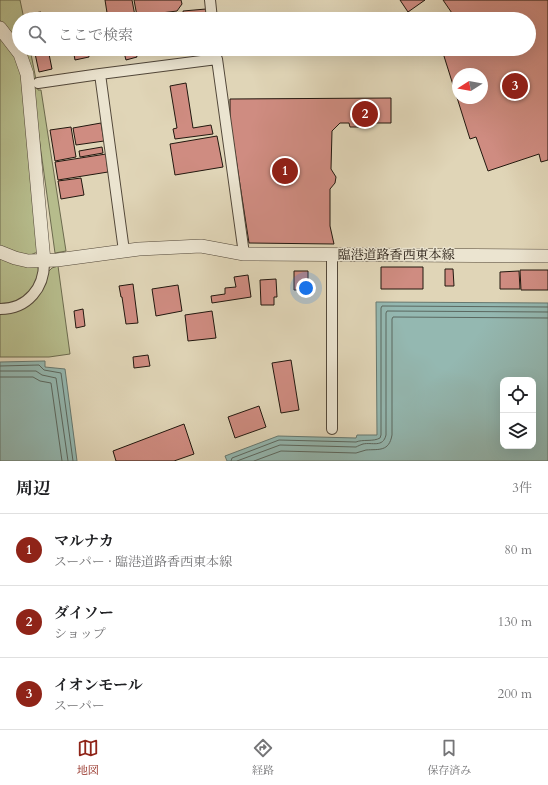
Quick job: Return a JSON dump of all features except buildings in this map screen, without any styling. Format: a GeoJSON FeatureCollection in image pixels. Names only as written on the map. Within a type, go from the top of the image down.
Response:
{"type":"FeatureCollection","features":[{"type":"Feature","properties":{"kind":"street"},"geometry":{"type":"LineString","coordinates":[[210,0],[211,12]]}},
{"type":"Feature","properties":{"kind":"street"},"geometry":{"type":"LineString","coordinates":[[0,28],[12,44]]}},
{"type":"Feature","properties":{"kind":"street"},"geometry":{"type":"LineString","coordinates":[[0,309],[13,308],[32,296],[38,288],[44,269],[27,74],[21,56]]}},
{"type":"Feature","properties":{"kind":"street"},"geometry":{"type":"LineString","coordinates":[[38,83],[204,56]]}},
{"type":"Feature","properties":{"kind":"street"},"geometry":{"type":"LineString","coordinates":[[216,56],[244,254]]}},
{"type":"Feature","properties":{"kind":"street"},"geometry":{"type":"LineString","coordinates":[[100,74],[124,251]]}},
{"type":"Feature","properties":{"kind":"street","name":"臨港道路香西東本線"},"geometry":{"type":"LineString","coordinates":[[0,252],[28,261],[44,261],[124,251],[201,246],[244,254],[548,256]]}},
{"type":"Feature","properties":{"kind":"street"},"geometry":{"type":"LineString","coordinates":[[332,254],[332,429]]}},
{"type":"Feature","properties":{"kind":"green space"},"geometry":{"type":"Polygon","coordinates":[[[0,0],[20,0],[23,12],[12,12],[12,35],[0,20],[0,0]]]}},
{"type":"Feature","properties":{"kind":"green space"},"geometry":{"type":"Polygon","coordinates":[[[0,36],[12,53],[12,56],[15,57],[21,73],[38,251],[33,254],[23,256],[0,246],[0,36]]]}},
{"type":"Feature","properties":{"kind":"green space"},"geometry":{"type":"Polygon","coordinates":[[[24,56],[31,56],[38,90],[41,90],[66,251],[55,253],[30,72],[24,56]]]}},
{"type":"Feature","properties":{"kind":"green space"},"geometry":{"type":"Polygon","coordinates":[[[0,258],[37,266],[39,273],[35,284],[28,293],[12,303],[0,305],[0,258]]]}},
{"type":"Feature","properties":{"kind":"green space"},"geometry":{"type":"Polygon","coordinates":[[[58,266],[70,354],[49,357],[0,357],[0,314],[14,312],[47,273],[52,268],[58,266]]]}},
{"type":"Feature","properties":{"kind":"water"},"geometry":{"type":"Polygon","coordinates":[[[376,302],[548,303],[548,461],[227,461],[225,456],[278,436],[356,438],[357,435],[377,435],[376,302]]]}},
{"type":"Feature","properties":{"kind":"water"},"geometry":{"type":"Polygon","coordinates":[[[45,361],[45,367],[65,369],[77,461],[0,461],[0,362],[45,361]]]}},
{"type":"Feature","properties":{"kind":"place","name":"イオンモール"},"geometry":{"type":"Point","coordinates":[515,86]}},
{"type":"Feature","properties":{"kind":"place","name":"ダイソー"},"geometry":{"type":"Point","coordinates":[365,114]}},
{"type":"Feature","properties":{"kind":"place","name":"マルナカ"},"geometry":{"type":"Point","coordinates":[285,171]}}]}
